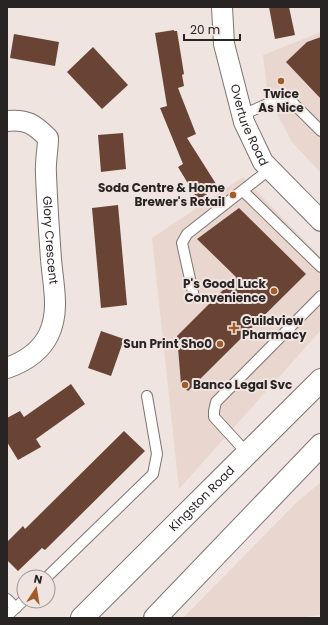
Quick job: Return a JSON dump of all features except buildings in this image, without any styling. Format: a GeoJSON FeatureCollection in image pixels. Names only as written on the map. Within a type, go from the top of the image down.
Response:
{"type":"FeatureCollection","features":[{"type":"Feature","properties":{"kind":"main road","name":"Kingston Road"},"geometry":{"type":"LineString","coordinates":[[82,618],[321,380]]}},
{"type":"Feature","properties":{"kind":"main road"},"geometry":{"type":"LineString","coordinates":[[155,618],[321,445]]}},
{"type":"Feature","properties":{"kind":"street","name":"Overture Road"},"geometry":{"type":"LineString","coordinates":[[222,7],[224,44],[242,115],[263,162],[321,221]]}},
{"type":"Feature","properties":{"kind":"street","name":"Glory Crescent"},"geometry":{"type":"LineString","coordinates":[[7,121],[19,120],[36,126],[48,138],[46,172],[51,260],[56,302],[53,322],[48,335],[40,348],[25,360],[7,368]]}},
{"type":"Feature","properties":{"kind":"lane"},"geometry":{"type":"LineString","coordinates":[[242,115],[286,96],[321,131]]}},
{"type":"Feature","properties":{"kind":"lane"},"geometry":{"type":"LineString","coordinates":[[194,297],[182,243],[187,234],[270,169]]}},
{"type":"Feature","properties":{"kind":"lane"},"geometry":{"type":"LineString","coordinates":[[243,191],[321,267]]}},
{"type":"Feature","properties":{"kind":"lane"},"geometry":{"type":"LineString","coordinates":[[247,453],[214,417],[216,402],[321,296]]}},
{"type":"Feature","properties":{"kind":"lane"},"geometry":{"type":"LineString","coordinates":[[55,569],[153,474],[157,454],[147,396]]}},
{"type":"Feature","properties":{"kind":"lane"},"geometry":{"type":"LineString","coordinates":[[7,599],[16,608],[7,616]]}},
{"type":"Feature","properties":{"kind":"shaded area"},"geometry":{"type":"Polygon","coordinates":[[[321,32],[321,173],[292,142],[268,97],[263,55],[321,32]]]}},
{"type":"Feature","properties":{"kind":"shaded area"},"geometry":{"type":"Polygon","coordinates":[[[243,177],[321,257],[321,330],[179,489],[152,238],[243,177]]]}},
{"type":"Feature","properties":{"kind":"shaded area"},"geometry":{"type":"Polygon","coordinates":[[[321,482],[321,615],[306,618],[183,618],[298,501],[321,482]]]}},
{"type":"Feature","properties":{"kind":"place","name":"Twice As Nice"},"geometry":{"type":"Point","coordinates":[281,81]}},
{"type":"Feature","properties":{"kind":"place","name":"Soda Centre & Home Brewer's Retail"},"geometry":{"type":"Point","coordinates":[233,195]}},
{"type":"Feature","properties":{"kind":"place","name":"P's Good Luck Convenience"},"geometry":{"type":"Point","coordinates":[274,291]}},
{"type":"Feature","properties":{"kind":"place","name":"Guildview Pharmacy"},"geometry":{"type":"Point","coordinates":[234,328]}},
{"type":"Feature","properties":{"kind":"place","name":"Sun Print Sho0"},"geometry":{"type":"Point","coordinates":[220,344]}},
{"type":"Feature","properties":{"kind":"place","name":"Banco Legal Svc"},"geometry":{"type":"Point","coordinates":[185,385]}}]}
